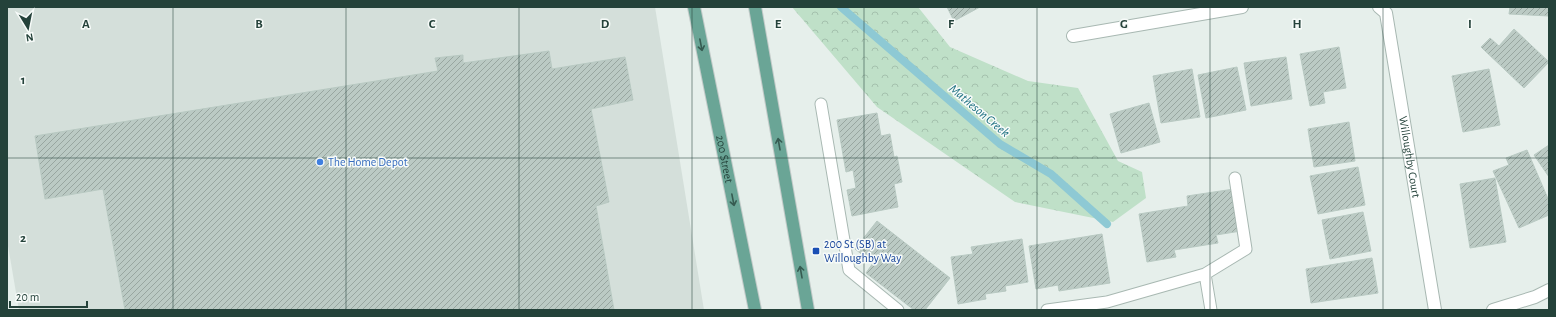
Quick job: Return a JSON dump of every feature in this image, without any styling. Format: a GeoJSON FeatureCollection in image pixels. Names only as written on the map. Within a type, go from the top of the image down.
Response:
{"type":"FeatureCollection","features":[{"type":"Feature","properties":{"kind":"main road","name":"200 Street"},"geometry":{"type":"LineString","coordinates":[[694,7],[755,310]]}},
{"type":"Feature","properties":{"kind":"main road"},"geometry":{"type":"LineString","coordinates":[[755,7],[808,310]]}},
{"type":"Feature","properties":{"kind":"street"},"geometry":{"type":"LineString","coordinates":[[1073,36],[1242,7]]}},
{"type":"Feature","properties":{"kind":"street","name":"Willoughby Court"},"geometry":{"type":"LineString","coordinates":[[1379,7],[1386,13],[1435,310]]}},
{"type":"Feature","properties":{"kind":"street"},"geometry":{"type":"LineString","coordinates":[[1493,310],[1535,297],[1549,290]]}},
{"type":"Feature","properties":{"kind":"lane"},"geometry":{"type":"LineString","coordinates":[[821,104],[849,270],[898,310]]}},
{"type":"Feature","properties":{"kind":"lane"},"geometry":{"type":"LineString","coordinates":[[1047,310],[1108,302],[1205,274],[1246,249],[1235,178]]}},
{"type":"Feature","properties":{"kind":"lane"},"geometry":{"type":"LineString","coordinates":[[1205,274],[1211,310]]}},
{"type":"Feature","properties":{"kind":"shaded area"},"geometry":{"type":"Polygon","coordinates":[[[7,7],[655,7],[704,310],[19,310],[7,240],[7,7]]]}},
{"type":"Feature","properties":{"kind":"green space"},"geometry":{"type":"Polygon","coordinates":[[[792,7],[918,7],[950,47],[1028,81],[1078,88],[1118,161],[1142,172],[1146,198],[1113,222],[1015,202],[877,107],[792,7]]]}},
{"type":"Feature","properties":{"kind":"building"},"geometry":{"type":"Polygon","coordinates":[[[947,7],[980,7],[954,21],[947,7]]]}},
{"type":"Feature","properties":{"kind":"building"},"geometry":{"type":"Polygon","coordinates":[[[1510,7],[1549,7],[1549,16],[1509,14],[1510,7]]]}},
{"type":"Feature","properties":{"kind":"building"},"geometry":{"type":"Polygon","coordinates":[[[1514,29],[1549,62],[1524,88],[1481,47],[1490,38],[1499,46],[1514,29]]]}},
{"type":"Feature","properties":{"kind":"building"},"geometry":{"type":"Polygon","coordinates":[[[1339,47],[1346,88],[1323,92],[1325,103],[1310,106],[1300,54],[1339,47]]]}},
{"type":"Feature","properties":{"kind":"building","name":"The Home Depot"},"geometry":{"type":"Polygon","coordinates":[[[549,51],[552,69],[625,57],[633,100],[591,109],[609,202],[596,206],[614,310],[125,310],[103,189],[45,199],[35,136],[438,71],[435,58],[463,55],[463,63],[549,51]]]}},
{"type":"Feature","properties":{"kind":"building"},"geometry":{"type":"Polygon","coordinates":[[[1286,57],[1292,99],[1251,106],[1244,63],[1286,57]]]}},
{"type":"Feature","properties":{"kind":"building"},"geometry":{"type":"Polygon","coordinates":[[[1237,67],[1246,110],[1206,118],[1198,75],[1237,67]]]}},
{"type":"Feature","properties":{"kind":"building"},"geometry":{"type":"Polygon","coordinates":[[[1192,69],[1200,117],[1161,123],[1153,76],[1192,69]]]}},
{"type":"Feature","properties":{"kind":"building"},"geometry":{"type":"Polygon","coordinates":[[[1489,69],[1500,125],[1463,132],[1452,76],[1489,69]]]}},
{"type":"Feature","properties":{"kind":"building"},"geometry":{"type":"Polygon","coordinates":[[[1149,103],[1160,142],[1121,153],[1110,114],[1149,103]]]}},
{"type":"Feature","properties":{"kind":"building"},"geometry":{"type":"Polygon","coordinates":[[[877,113],[881,136],[890,134],[894,157],[897,156],[902,182],[894,184],[898,207],[852,216],[847,190],[856,188],[853,170],[846,172],[837,120],[877,113]]]}},
{"type":"Feature","properties":{"kind":"building"},"geometry":{"type":"Polygon","coordinates":[[[1349,122],[1355,161],[1314,167],[1308,129],[1349,122]]]}},
{"type":"Feature","properties":{"kind":"building"},"geometry":{"type":"Polygon","coordinates":[[[1549,145],[1549,177],[1534,155],[1549,145]]]}},
{"type":"Feature","properties":{"kind":"building"},"geometry":{"type":"Polygon","coordinates":[[[1527,150],[1549,201],[1549,215],[1519,228],[1493,171],[1509,165],[1506,158],[1527,150]]]}},
{"type":"Feature","properties":{"kind":"building"},"geometry":{"type":"Polygon","coordinates":[[[1358,167],[1365,205],[1318,214],[1310,176],[1358,167]]]}},
{"type":"Feature","properties":{"kind":"building"},"geometry":{"type":"Polygon","coordinates":[[[1495,178],[1506,242],[1470,248],[1460,184],[1495,178]]]}},
{"type":"Feature","properties":{"kind":"building"},"geometry":{"type":"Polygon","coordinates":[[[1234,189],[1241,231],[1216,235],[1218,243],[1174,250],[1176,257],[1147,262],[1139,214],[1188,206],[1187,196],[1234,189]]]}},
{"type":"Feature","properties":{"kind":"building"},"geometry":{"type":"Polygon","coordinates":[[[1363,212],[1371,251],[1330,259],[1322,220],[1363,212]]]}},
{"type":"Feature","properties":{"kind":"building"},"geometry":{"type":"Polygon","coordinates":[[[877,221],[950,278],[925,310],[914,310],[866,273],[873,263],[855,249],[877,221]]]}},
{"type":"Feature","properties":{"kind":"building"},"geometry":{"type":"Polygon","coordinates":[[[1102,234],[1110,283],[1059,291],[1058,285],[1036,289],[1029,246],[1102,234]]]}},
{"type":"Feature","properties":{"kind":"building"},"geometry":{"type":"Polygon","coordinates":[[[1022,239],[1028,282],[1005,286],[1006,291],[985,294],[986,299],[958,304],[951,257],[973,254],[971,247],[1022,239]]]}},
{"type":"Feature","properties":{"kind":"building"},"geometry":{"type":"Polygon","coordinates":[[[1372,258],[1378,293],[1311,303],[1306,269],[1372,258]]]}},
{"type":"Feature","properties":{"kind":"waterway","name":"Matheson Creek"},"geometry":{"type":"LineString","coordinates":[[841,7],[1000,144],[1051,174],[1107,224]]}},
{"type":"Feature","properties":{"kind":"place","name":"The Home Depot"},"geometry":{"type":"Point","coordinates":[320,162]}},
{"type":"Feature","properties":{"kind":"place","name":"200 St (SB) at Willoughby Way"},"geometry":{"type":"Point","coordinates":[816,251]}}]}
